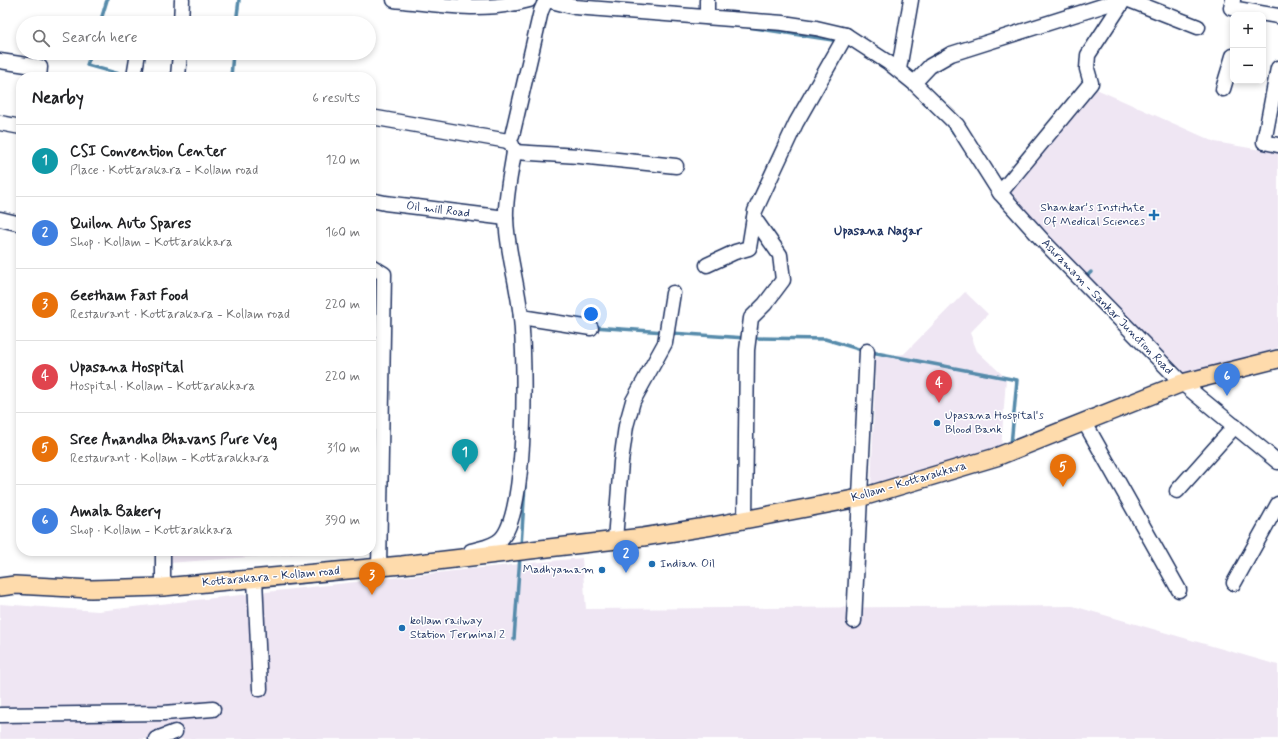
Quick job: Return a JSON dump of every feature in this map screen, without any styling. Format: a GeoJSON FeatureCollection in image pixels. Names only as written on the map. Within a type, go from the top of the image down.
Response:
{"type":"FeatureCollection","features":[{"type":"Feature","properties":{"kind":"main road","name":"Kollam - Kottarakkara"},"geometry":{"type":"LineString","coordinates":[[520,551],[615,540],[745,520],[860,498],[996,457],[1084,423],[1182,382],[1278,359]]}},
{"type":"Feature","properties":{"kind":"main road","name":"Kottarakara - Kollam road"},"geometry":{"type":"LineString","coordinates":[[5,584],[91,590],[163,587],[379,568],[520,551]]}},
{"type":"Feature","properties":{"kind":"street"},"geometry":{"type":"LineString","coordinates":[[181,16],[182,0]]}},
{"type":"Feature","properties":{"kind":"street"},"geometry":{"type":"LineString","coordinates":[[394,0],[471,8],[516,4],[529,0]]}},
{"type":"Feature","properties":{"kind":"street"},"geometry":{"type":"LineString","coordinates":[[454,559],[461,553],[492,545],[501,540],[509,526],[516,495],[525,395],[521,317],[506,218],[512,136],[541,11],[546,0]]}},
{"type":"Feature","properties":{"kind":"street","name":"Ashramam - Sankar Junction Road"},"geometry":{"type":"LineString","coordinates":[[546,0],[575,7],[783,23],[846,35],[899,69],[914,83],[956,125],[1000,193],[1045,243],[1182,382],[1278,462]]}},
{"type":"Feature","properties":{"kind":"street"},"geometry":{"type":"LineString","coordinates":[[707,0],[707,17]]}},
{"type":"Feature","properties":{"kind":"street"},"geometry":{"type":"LineString","coordinates":[[899,69],[911,0]]}},
{"type":"Feature","properties":{"kind":"street"},"geometry":{"type":"LineString","coordinates":[[914,83],[930,66],[951,54],[1121,0]]}},
{"type":"Feature","properties":{"kind":"street"},"geometry":{"type":"LineString","coordinates":[[1000,193],[1091,83],[1088,69],[1088,55],[1124,0]]}},
{"type":"Feature","properties":{"kind":"street"},"geometry":{"type":"LineString","coordinates":[[1129,0],[1198,27]]}},
{"type":"Feature","properties":{"kind":"street"},"geometry":{"type":"LineString","coordinates":[[1233,0],[1231,8],[1244,12]]}},
{"type":"Feature","properties":{"kind":"street"},"geometry":{"type":"LineString","coordinates":[[1266,15],[1278,16]]}},
{"type":"Feature","properties":{"kind":"street"},"geometry":{"type":"LineString","coordinates":[[707,265],[735,252],[749,248],[755,211],[796,123],[846,35]]}},
{"type":"Feature","properties":{"kind":"street"},"geometry":{"type":"LineString","coordinates":[[135,72],[137,60]]}},
{"type":"Feature","properties":{"kind":"street"},"geometry":{"type":"LineString","coordinates":[[178,72],[179,60]]}},
{"type":"Feature","properties":{"kind":"street"},"geometry":{"type":"LineString","coordinates":[[0,61],[40,67],[40,72]]}},
{"type":"Feature","properties":{"kind":"street"},"geometry":{"type":"LineString","coordinates":[[1223,89],[1230,66]]}},
{"type":"Feature","properties":{"kind":"street"},"geometry":{"type":"LineString","coordinates":[[1278,68],[1264,142],[1278,145]]}},
{"type":"Feature","properties":{"kind":"street"},"geometry":{"type":"LineString","coordinates":[[376,118],[511,146],[579,156],[676,166]]}},
{"type":"Feature","properties":{"kind":"street"},"geometry":{"type":"LineString","coordinates":[[0,122],[16,126]]}},
{"type":"Feature","properties":{"kind":"street","name":"Oil mill Road"},"geometry":{"type":"LineString","coordinates":[[376,201],[506,218]]}},
{"type":"Feature","properties":{"kind":"street"},"geometry":{"type":"LineString","coordinates":[[745,520],[747,350],[751,318],[765,304],[783,280],[780,256],[754,218]]}},
{"type":"Feature","properties":{"kind":"street"},"geometry":{"type":"LineString","coordinates":[[0,219],[16,223]]}},
{"type":"Feature","properties":{"kind":"street"},"geometry":{"type":"LineString","coordinates":[[376,269],[384,274],[377,328],[379,568]]}},
{"type":"Feature","properties":{"kind":"street"},"geometry":{"type":"LineString","coordinates":[[615,540],[621,462],[626,426],[633,401],[665,343],[673,293]]}},
{"type":"Feature","properties":{"kind":"street"},"geometry":{"type":"LineString","coordinates":[[521,317],[591,328]]}},
{"type":"Feature","properties":{"kind":"street"},"geometry":{"type":"LineString","coordinates":[[854,621],[867,352]]}},
{"type":"Feature","properties":{"kind":"street"},"geometry":{"type":"LineString","coordinates":[[1084,423],[1179,590]]}},
{"type":"Feature","properties":{"kind":"street"},"geometry":{"type":"LineString","coordinates":[[1177,491],[1235,426]]}},
{"type":"Feature","properties":{"kind":"street"},"geometry":{"type":"LineString","coordinates":[[1234,583],[1278,504]]}},
{"type":"Feature","properties":{"kind":"street"},"geometry":{"type":"LineString","coordinates":[[163,556],[163,587]]}},
{"type":"Feature","properties":{"kind":"street"},"geometry":{"type":"LineString","coordinates":[[255,579],[260,688]]}},
{"type":"Feature","properties":{"kind":"street"},"geometry":{"type":"LineString","coordinates":[[0,715],[164,713],[213,709]]}},
{"type":"Feature","properties":{"kind":"street"},"geometry":{"type":"LineString","coordinates":[[156,739],[175,732]]}},
{"type":"Feature","properties":{"kind":"shaded area","name":"Shankar's Institute Of Medical Sciences"},"geometry":{"type":"Polygon","coordinates":[[[1094,88],[1215,142],[1278,153],[1278,348],[1181,378],[1050,239],[1010,191],[1094,88]]]}},
{"type":"Feature","properties":{"kind":"shaded area"},"geometry":{"type":"Polygon","coordinates":[[[965,292],[988,314],[970,333],[977,351],[1006,378],[1001,450],[871,487],[876,357],[904,354],[965,292]]]}},
{"type":"Feature","properties":{"kind":"shaded area"},"geometry":{"type":"Polygon","coordinates":[[[376,333],[377,333],[376,355],[376,333]]]}},
{"type":"Feature","properties":{"kind":"shaded area"},"geometry":{"type":"Polygon","coordinates":[[[169,556],[266,556],[168,563],[169,556]]]}},
{"type":"Feature","properties":{"kind":"shaded area"},"geometry":{"type":"Polygon","coordinates":[[[582,558],[586,609],[1073,606],[1278,665],[1278,739],[0,739],[0,604],[98,611],[582,558]]]}},
{"type":"Feature","properties":{"kind":"waterway"},"geometry":{"type":"LineString","coordinates":[[102,16],[107,0]]}},
{"type":"Feature","properties":{"kind":"waterway"},"geometry":{"type":"LineString","coordinates":[[237,16],[239,0]]}},
{"type":"Feature","properties":{"kind":"waterway"},"geometry":{"type":"LineString","coordinates":[[748,27],[839,41]]}},
{"type":"Feature","properties":{"kind":"waterway"},"geometry":{"type":"LineString","coordinates":[[89,60],[87,65],[112,72]]}},
{"type":"Feature","properties":{"kind":"waterway"},"geometry":{"type":"LineString","coordinates":[[231,72],[232,60]]}},
{"type":"Feature","properties":{"kind":"waterway"},"geometry":{"type":"LineString","coordinates":[[946,123],[957,137]]}},
{"type":"Feature","properties":{"kind":"waterway"},"geometry":{"type":"LineString","coordinates":[[1085,278],[1091,272]]}},
{"type":"Feature","properties":{"kind":"waterway"},"geometry":{"type":"LineString","coordinates":[[593,327],[665,332]]}},
{"type":"Feature","properties":{"kind":"waterway"},"geometry":{"type":"LineString","coordinates":[[671,333],[746,338]]}},
{"type":"Feature","properties":{"kind":"waterway"},"geometry":{"type":"LineString","coordinates":[[753,338],[825,339],[865,351]]}},
{"type":"Feature","properties":{"kind":"waterway"},"geometry":{"type":"LineString","coordinates":[[871,352],[1017,380],[1011,445]]}},
{"type":"Feature","properties":{"kind":"waterway"},"geometry":{"type":"LineString","coordinates":[[521,546],[525,486]]}},
{"type":"Feature","properties":{"kind":"waterway"},"geometry":{"type":"LineString","coordinates":[[514,639],[520,556]]}},
{"type":"Feature","properties":{"kind":"place","name":"Shankar's Institute Of Medical Sciences"},"geometry":{"type":"Point","coordinates":[1154,215]}},
{"type":"Feature","properties":{"kind":"place","name":"Amala Bakery"},"geometry":{"type":"Point","coordinates":[1227,396]}},
{"type":"Feature","properties":{"kind":"place","name":"Upasana Hospital"},"geometry":{"type":"Point","coordinates":[939,403]}},
{"type":"Feature","properties":{"kind":"place","name":"Upasana Hospital's Blood Bank"},"geometry":{"type":"Point","coordinates":[937,423]}},
{"type":"Feature","properties":{"kind":"place","name":"CSI Convention Center"},"geometry":{"type":"Point","coordinates":[465,472]}},
{"type":"Feature","properties":{"kind":"place","name":"Sree Anandha Bhavans Pure Veg"},"geometry":{"type":"Point","coordinates":[1063,487]}},
{"type":"Feature","properties":{"kind":"place","name":"Indian Oil"},"geometry":{"type":"Point","coordinates":[652,564]}},
{"type":"Feature","properties":{"kind":"place","name":"Madhyamam"},"geometry":{"type":"Point","coordinates":[602,570]}},
{"type":"Feature","properties":{"kind":"place","name":"Quilon Auto Spares"},"geometry":{"type":"Point","coordinates":[626,573]}},
{"type":"Feature","properties":{"kind":"place","name":"Geetham Fast Food"},"geometry":{"type":"Point","coordinates":[372,595]}},
{"type":"Feature","properties":{"kind":"place","name":"kollam railway Station Terminal 2"},"geometry":{"type":"Point","coordinates":[402,628]}},
{"type":"Feature","properties":{"kind":"district","name":"Upasana Nagar"},"geometry":{"type":"Point","coordinates":[878,231]}}]}
